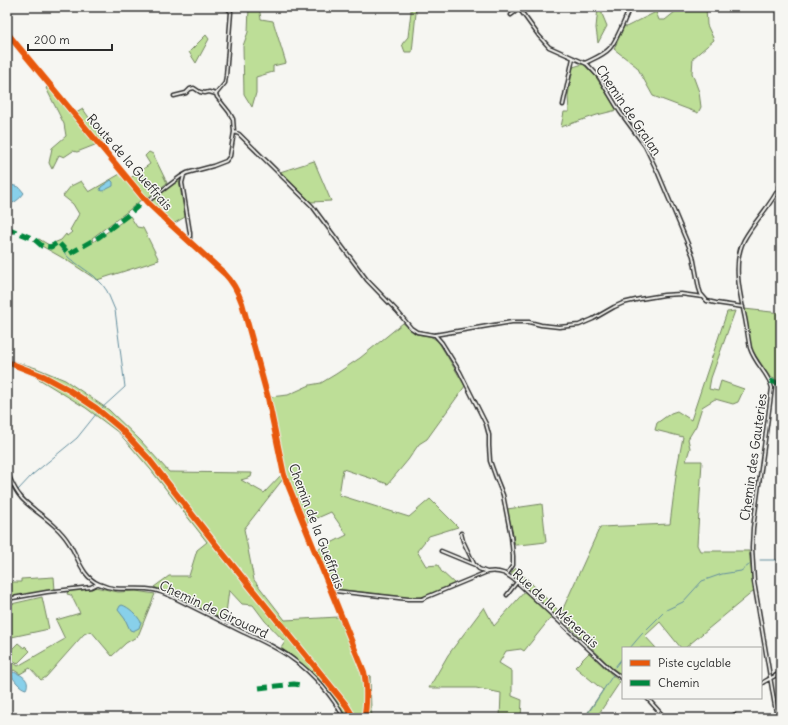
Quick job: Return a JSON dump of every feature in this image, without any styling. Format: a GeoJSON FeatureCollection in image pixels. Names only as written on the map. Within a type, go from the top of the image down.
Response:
{"type":"FeatureCollection","features":[{"type":"Feature","properties":{"kind":"street"},"geometry":{"type":"LineString","coordinates":[[216,94],[225,83],[226,76],[230,12],[228,9],[223,7]]}},
{"type":"Feature","properties":{"kind":"street"},"geometry":{"type":"LineString","coordinates":[[585,63],[601,55],[610,48],[630,7]]}},
{"type":"Feature","properties":{"kind":"street"},"geometry":{"type":"LineString","coordinates":[[511,15],[519,8]]}},
{"type":"Feature","properties":{"kind":"street","name":"Chemin de Gralan"},"geometry":{"type":"LineString","coordinates":[[519,8],[549,47],[585,63],[599,77],[620,112],[645,146],[694,256],[699,288],[703,297]]}},
{"type":"Feature","properties":{"kind":"street","name":"Route de la Gueffrais"},"geometry":{"type":"LineString","coordinates":[[7,33],[26,58],[147,202],[225,274]]}},
{"type":"Feature","properties":{"kind":"street"},"geometry":{"type":"LineString","coordinates":[[563,105],[573,58]]}},
{"type":"Feature","properties":{"kind":"street"},"geometry":{"type":"LineString","coordinates":[[147,202],[170,183],[184,175],[226,161],[230,156],[234,132],[233,119],[216,94],[200,92],[194,88],[190,89],[186,93],[174,96]]}},
{"type":"Feature","properties":{"kind":"street"},"geometry":{"type":"LineString","coordinates":[[234,132],[239,134],[312,206],[367,280],[411,328],[421,333],[434,335],[512,322],[530,322],[558,327],[578,325],[619,305],[640,299],[681,294],[703,297],[707,301],[742,307]]}},
{"type":"Feature","properties":{"kind":"street"},"geometry":{"type":"LineString","coordinates":[[184,175],[182,182],[190,242]]}},
{"type":"Feature","properties":{"kind":"street","name":"Chemin des Gauteries"},"geometry":{"type":"LineString","coordinates":[[777,718],[754,582],[752,548],[752,528],[772,388],[770,381],[754,358],[751,349],[742,307],[738,269],[740,250],[745,239],[769,205],[781,184]]}},
{"type":"Feature","properties":{"kind":"street","name":"Chemin de la Gueffrais"},"geometry":{"type":"LineString","coordinates":[[225,274],[235,287],[242,303],[268,398],[284,475],[364,672],[366,682],[364,718]]}},
{"type":"Feature","properties":{"kind":"street"},"geometry":{"type":"LineString","coordinates":[[434,335],[442,343],[460,372],[489,431],[488,446],[490,461],[503,495],[511,536],[513,565],[507,574]]}},
{"type":"Feature","properties":{"kind":"street"},"geometry":{"type":"LineString","coordinates":[[7,472],[21,498],[53,524],[68,542],[85,573],[97,584],[91,587],[47,592],[7,599]]}},
{"type":"Feature","properties":{"kind":"street"},"geometry":{"type":"LineString","coordinates":[[461,533],[463,541],[475,565]]}},
{"type":"Feature","properties":{"kind":"street"},"geometry":{"type":"LineString","coordinates":[[441,551],[475,565],[487,572]]}},
{"type":"Feature","properties":{"kind":"street"},"geometry":{"type":"LineString","coordinates":[[478,576],[479,568]]}},
{"type":"Feature","properties":{"kind":"street","name":"Rue de la Ménerais"},"geometry":{"type":"LineString","coordinates":[[331,592],[335,591],[408,599],[422,599],[487,572],[495,571],[507,574],[611,670],[622,678]]}},
{"type":"Feature","properties":{"kind":"street"},"geometry":{"type":"LineString","coordinates":[[507,595],[517,582]]}},
{"type":"Feature","properties":{"kind":"street","name":"Chemin de Girouard"},"geometry":{"type":"LineString","coordinates":[[97,584],[115,589],[145,589],[159,591],[270,645],[295,660],[307,670],[319,683],[344,718]]}},
{"type":"Feature","properties":{"kind":"street"},"geometry":{"type":"LineString","coordinates":[[762,683],[770,678],[777,676],[781,672]]}},
{"type":"Feature","properties":{"kind":"street"},"geometry":{"type":"LineString","coordinates":[[648,699],[665,718]]}},
{"type":"Feature","properties":{"kind":"street"},"geometry":{"type":"LineString","coordinates":[[776,710],[781,707]]}},
{"type":"Feature","properties":{"kind":"street"},"geometry":{"type":"LineString","coordinates":[[731,718],[734,715]]}},
{"type":"Feature","properties":{"kind":"green space"},"geometry":{"type":"Polygon","coordinates":[[[249,7],[259,7],[261,19],[273,21],[286,63],[273,66],[273,72],[256,77],[256,93],[252,107],[244,94],[243,46],[248,32],[249,7]]]}},
{"type":"Feature","properties":{"kind":"green space"},"geometry":{"type":"Polygon","coordinates":[[[411,7],[415,7],[416,13],[412,52],[405,52],[402,44],[408,37],[411,7]]]}},
{"type":"Feature","properties":{"kind":"green space"},"geometry":{"type":"Polygon","coordinates":[[[598,7],[603,7],[602,14],[607,26],[598,43],[596,28],[598,7]]]}},
{"type":"Feature","properties":{"kind":"green space"},"geometry":{"type":"Polygon","coordinates":[[[681,7],[706,7],[707,25],[714,40],[693,58],[692,73],[699,92],[701,107],[698,113],[653,96],[637,67],[614,49],[624,26],[626,27],[656,12],[659,20],[665,20],[681,7]]]}},
{"type":"Feature","properties":{"kind":"green space"},"geometry":{"type":"Polygon","coordinates":[[[206,35],[209,39],[196,63],[189,52],[206,35]]]}},
{"type":"Feature","properties":{"kind":"green space"},"geometry":{"type":"Polygon","coordinates":[[[583,64],[596,77],[617,110],[561,127],[564,112],[569,112],[568,96],[573,67],[583,64]]]}},
{"type":"Feature","properties":{"kind":"green space"},"geometry":{"type":"Polygon","coordinates":[[[51,83],[76,113],[83,109],[104,139],[100,143],[77,152],[73,151],[64,157],[59,155],[52,169],[49,163],[52,148],[66,136],[64,124],[46,88],[51,83]]]}},
{"type":"Feature","properties":{"kind":"green space"},"geometry":{"type":"Polygon","coordinates":[[[149,152],[153,154],[167,183],[148,198],[129,179],[150,164],[145,156],[149,152]]]}},
{"type":"Feature","properties":{"kind":"green space"},"geometry":{"type":"Polygon","coordinates":[[[314,161],[331,201],[311,202],[280,172],[314,161]]]}},
{"type":"Feature","properties":{"kind":"green space"},"geometry":{"type":"Polygon","coordinates":[[[120,174],[142,199],[92,238],[93,242],[130,216],[137,227],[143,228],[159,260],[97,280],[33,241],[39,239],[49,245],[61,240],[66,234],[67,236],[72,232],[70,230],[79,214],[73,204],[63,196],[71,186],[81,181],[89,192],[120,174]]]}},
{"type":"Feature","properties":{"kind":"green space"},"geometry":{"type":"Polygon","coordinates":[[[179,180],[185,217],[173,224],[150,201],[179,180]]]}},
{"type":"Feature","properties":{"kind":"green space"},"geometry":{"type":"Polygon","coordinates":[[[744,309],[781,313],[781,382],[770,377],[752,350],[744,309]]]}},
{"type":"Feature","properties":{"kind":"green space"},"geometry":{"type":"Polygon","coordinates":[[[735,311],[711,378],[709,389],[718,391],[721,381],[744,389],[738,402],[733,404],[715,399],[702,407],[696,426],[688,439],[690,448],[686,461],[702,461],[697,545],[700,551],[749,551],[754,591],[686,647],[680,647],[660,622],[645,636],[655,647],[622,647],[622,675],[611,667],[558,615],[548,621],[524,651],[521,649],[506,651],[499,663],[512,671],[512,696],[522,700],[521,718],[500,718],[501,693],[476,688],[429,688],[448,655],[484,607],[494,626],[526,590],[511,573],[516,568],[561,613],[600,527],[670,524],[677,468],[683,437],[655,430],[657,423],[671,413],[677,411],[691,420],[727,312],[735,311]]]}},
{"type":"Feature","properties":{"kind":"green space"},"geometry":{"type":"Polygon","coordinates":[[[403,323],[416,334],[430,336],[438,341],[465,386],[427,439],[419,444],[388,484],[343,469],[339,495],[409,517],[430,499],[458,527],[429,536],[417,551],[426,566],[438,565],[441,571],[455,584],[423,597],[413,598],[334,589],[332,587],[317,550],[347,535],[331,512],[306,523],[284,469],[270,397],[288,395],[310,385],[321,383],[360,358],[403,323]]]}},
{"type":"Feature","properties":{"kind":"green space"},"geometry":{"type":"Polygon","coordinates":[[[7,359],[36,368],[65,380],[109,410],[141,441],[169,472],[252,473],[251,477],[241,480],[264,493],[282,474],[283,479],[244,529],[254,580],[285,620],[338,617],[363,676],[363,686],[368,687],[370,675],[371,711],[373,718],[347,718],[318,680],[291,655],[281,648],[285,642],[265,621],[253,605],[242,604],[229,590],[225,621],[154,587],[169,576],[189,576],[197,550],[207,542],[151,470],[119,433],[86,408],[34,376],[7,365],[7,359]]]}},
{"type":"Feature","properties":{"kind":"green space"},"geometry":{"type":"Polygon","coordinates":[[[542,504],[546,542],[515,545],[507,509],[542,504]]]}},
{"type":"Feature","properties":{"kind":"green space"},"geometry":{"type":"Polygon","coordinates":[[[54,577],[55,590],[11,597],[9,582],[21,582],[21,579],[54,577]]]}},
{"type":"Feature","properties":{"kind":"green space"},"geometry":{"type":"Polygon","coordinates":[[[95,587],[118,592],[136,591],[155,594],[138,636],[126,643],[112,656],[91,631],[84,634],[46,677],[41,680],[30,668],[20,674],[14,670],[7,674],[7,658],[18,666],[65,639],[56,620],[80,613],[71,595],[67,594],[68,591],[90,589],[95,587]]]}},
{"type":"Feature","properties":{"kind":"green space"},"geometry":{"type":"Polygon","coordinates":[[[42,597],[49,629],[7,638],[7,605],[42,597]]]}},
{"type":"Feature","properties":{"kind":"green space"},"geometry":{"type":"Polygon","coordinates":[[[18,643],[24,648],[25,646],[30,651],[17,664],[7,654],[18,643]]]}},
{"type":"Feature","properties":{"kind":"green space"},"geometry":{"type":"Polygon","coordinates":[[[589,653],[620,682],[596,718],[584,718],[603,690],[575,667],[589,653]]]}},
{"type":"Feature","properties":{"kind":"water"},"geometry":{"type":"Polygon","coordinates":[[[111,180],[113,182],[113,186],[103,191],[100,190],[101,187],[111,180]]]}},
{"type":"Feature","properties":{"kind":"water"},"geometry":{"type":"Polygon","coordinates":[[[7,184],[19,187],[24,193],[12,204],[7,205],[7,184]]]}},
{"type":"Feature","properties":{"kind":"water"},"geometry":{"type":"Polygon","coordinates":[[[122,605],[130,609],[139,619],[141,622],[139,628],[133,631],[130,630],[125,619],[118,610],[122,605]]]}},
{"type":"Feature","properties":{"kind":"water"},"geometry":{"type":"Polygon","coordinates":[[[13,672],[19,674],[26,680],[26,689],[21,687],[15,681],[11,674],[13,672]]]}},
{"type":"Feature","properties":{"kind":"waterway"},"geometry":{"type":"LineString","coordinates":[[61,249],[69,258],[94,276],[102,284],[107,291],[115,310],[125,387],[102,408]]}},
{"type":"Feature","properties":{"kind":"waterway"},"geometry":{"type":"LineString","coordinates":[[18,490],[32,475],[77,438],[97,413]]}},
{"type":"Feature","properties":{"kind":"waterway"},"geometry":{"type":"LineString","coordinates":[[760,560],[781,560]]}},
{"type":"Feature","properties":{"kind":"waterway"},"geometry":{"type":"LineString","coordinates":[[631,647],[666,610],[683,602],[702,581],[722,574],[741,571],[749,565]]}},
{"type":"Feature","properties":{"kind":"waterway"},"geometry":{"type":"LineString","coordinates":[[615,667],[622,658]]}},
{"type":"Feature","properties":{"kind":"waterway"},"geometry":{"type":"LineString","coordinates":[[585,718],[613,675]]}},
{"type":"Feature","properties":{"kind":"marked path"},"geometry":{"type":"LineString","coordinates":[[7,228],[34,239],[42,246],[51,247],[58,242],[69,254],[99,237],[145,200]]}},
{"type":"Feature","properties":{"kind":"marked path"},"geometry":{"type":"LineString","coordinates":[[770,381],[781,384]]}},
{"type":"Feature","properties":{"kind":"marked path"},"geometry":{"type":"LineString","coordinates":[[259,688],[294,684],[300,685]]}},
{"type":"Feature","properties":{"kind":"cycle path"},"geometry":{"type":"LineString","coordinates":[[7,33],[147,202],[225,274],[237,291],[242,303],[268,398],[284,475],[364,672],[366,683],[366,707],[364,718]]}},
{"type":"Feature","properties":{"kind":"cycle path"},"geometry":{"type":"LineString","coordinates":[[7,362],[43,376],[69,390],[96,408],[120,428],[148,458],[217,546],[346,705],[354,718]]}}]}
